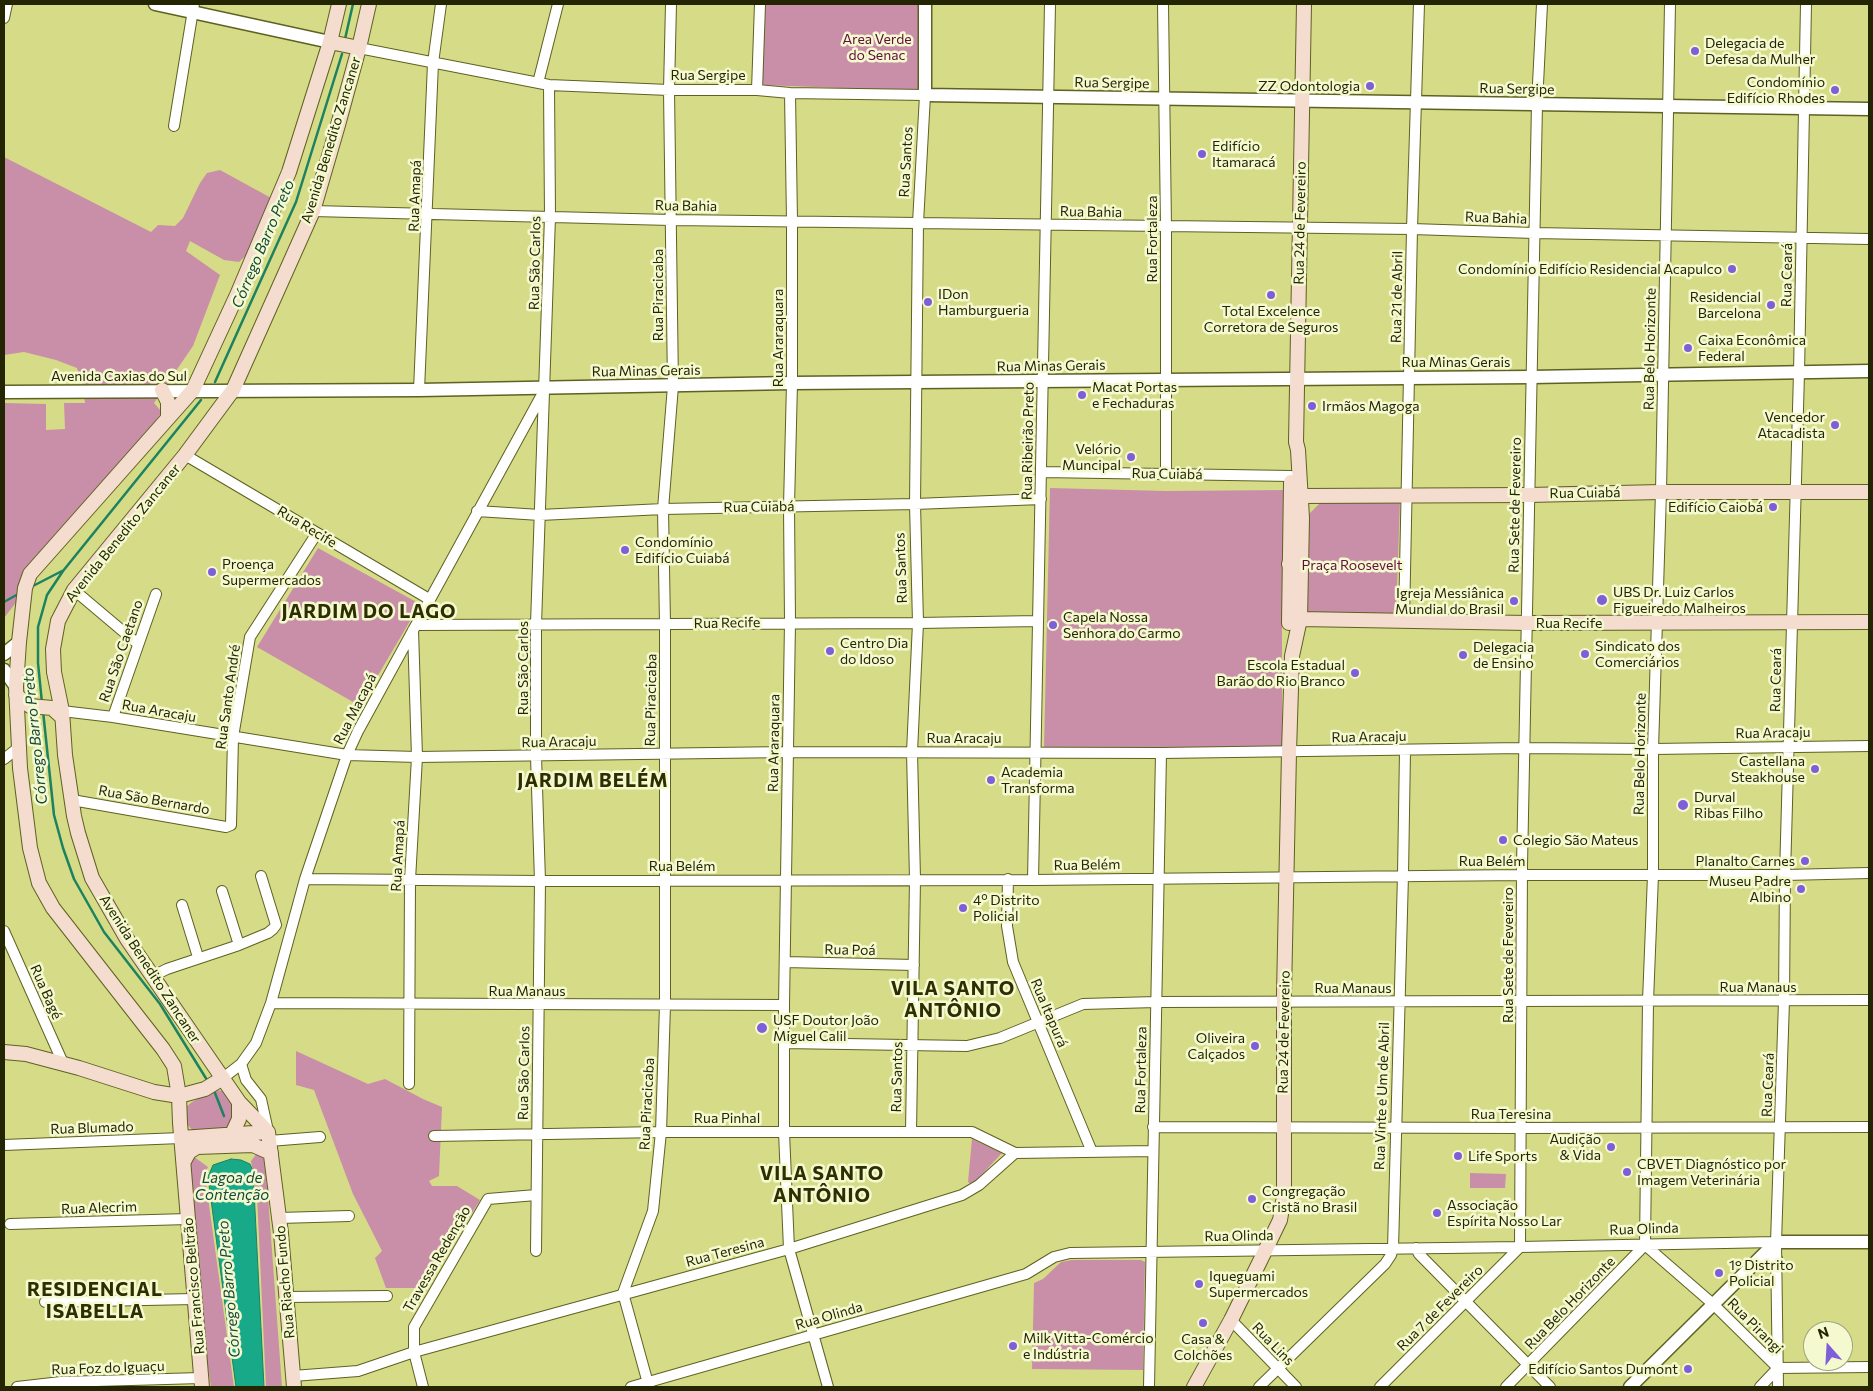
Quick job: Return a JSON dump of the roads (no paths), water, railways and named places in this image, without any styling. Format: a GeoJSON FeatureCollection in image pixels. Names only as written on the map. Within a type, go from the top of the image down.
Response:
{"type":"FeatureCollection","features":[{"type":"Feature","properties":{"kind":"main road"},"geometry":{"type":"LineString","coordinates":[[179,1096],[174,1066],[163,1049],[46,898],[39,883],[30,848],[18,748],[16,691],[25,588],[30,574],[193,390],[247,273],[289,172],[330,42],[339,4]]}},
{"type":"Feature","properties":{"kind":"main road","name":"Avenida Benedito Zancaner"},"geometry":{"type":"LineString","coordinates":[[269,1142],[239,1102],[127,939],[92,878],[78,833],[72,800],[57,708],[53,650],[55,633],[62,610],[74,590],[185,455],[234,390],[312,211],[359,48],[369,4]]}},
{"type":"Feature","properties":{"kind":"main road","name":"Rua 24 de Fevereiro"},"geometry":{"type":"LineString","coordinates":[[1194,1387],[1231,1320],[1280,1220],[1283,1208],[1284,1002],[1288,878],[1289,752],[1292,656],[1300,619],[1302,518],[1293,450],[1296,442],[1304,4]]}},
{"type":"Feature","properties":{"kind":"main road"},"geometry":{"type":"LineString","coordinates":[[330,42],[359,48]]}},
{"type":"Feature","properties":{"kind":"main road"},"geometry":{"type":"LineString","coordinates":[[162,390],[168,402],[168,418]]}},
{"type":"Feature","properties":{"kind":"main road","name":"Rua 24 de Fevereiro"},"geometry":{"type":"LineString","coordinates":[[1292,656],[1289,639],[1289,564],[1290,533],[1297,486]]}},
{"type":"Feature","properties":{"kind":"main road","name":"Rua Cuiabá"},"geometry":{"type":"LineString","coordinates":[[1297,486],[1319,495],[1869,492]]}},
{"type":"Feature","properties":{"kind":"main road"},"geometry":{"type":"LineString","coordinates":[[1290,533],[1319,495]]}},
{"type":"Feature","properties":{"kind":"main road"},"geometry":{"type":"LineString","coordinates":[[1289,564],[1292,574],[1293,610],[1300,619]]}},
{"type":"Feature","properties":{"kind":"main road","name":"Rua Recife"},"geometry":{"type":"LineString","coordinates":[[1300,619],[1527,623],[1869,622]]}},
{"type":"Feature","properties":{"kind":"main road"},"geometry":{"type":"LineString","coordinates":[[16,691],[30,706]]}},
{"type":"Feature","properties":{"kind":"main road"},"geometry":{"type":"LineString","coordinates":[[17,716],[30,706],[57,708]]}},
{"type":"Feature","properties":{"kind":"main road"},"geometry":{"type":"LineString","coordinates":[[4,1052],[26,1054],[151,1091],[179,1096],[205,1089],[223,1078]]}},
{"type":"Feature","properties":{"kind":"main road"},"geometry":{"type":"LineString","coordinates":[[151,1091],[164,1081],[174,1066]]}},
{"type":"Feature","properties":{"kind":"main road"},"geometry":{"type":"LineString","coordinates":[[151,1091],[180,1117],[205,1089]]}},
{"type":"Feature","properties":{"kind":"main road","name":"Rua Francisco Beltrão"},"geometry":{"type":"LineString","coordinates":[[179,1096],[201,1383]]}},
{"type":"Feature","properties":{"kind":"main road"},"geometry":{"type":"LineString","coordinates":[[232,1134],[239,1119],[239,1102]]}},
{"type":"Feature","properties":{"kind":"main road"},"geometry":{"type":"LineString","coordinates":[[181,1138],[232,1134],[269,1142]]}},
{"type":"Feature","properties":{"kind":"main road"},"geometry":{"type":"LineString","coordinates":[[184,1161],[189,1152],[197,1147],[254,1145],[269,1142]]}},
{"type":"Feature","properties":{"kind":"main road","name":"Rua Riacho Fundo"},"geometry":{"type":"LineString","coordinates":[[269,1142],[279,1218],[294,1382]]}},
{"type":"Feature","properties":{"kind":"street"},"geometry":{"type":"LineString","coordinates":[[4,18],[7,4]]}},
{"type":"Feature","properties":{"kind":"street"},"geometry":{"type":"LineString","coordinates":[[155,4],[194,7],[330,42]]}},
{"type":"Feature","properties":{"kind":"street","name":"Rua Amapá"},"geometry":{"type":"LineString","coordinates":[[419,390],[433,63],[441,4]]}},
{"type":"Feature","properties":{"kind":"street"},"geometry":{"type":"LineString","coordinates":[[538,83],[558,4]]}},
{"type":"Feature","properties":{"kind":"street","name":"Rua Piracicaba"},"geometry":{"type":"LineString","coordinates":[[623,1293],[653,1211],[661,1132],[664,1005],[665,624],[663,509],[673,386],[669,90],[671,4]]}},
{"type":"Feature","properties":{"kind":"street"},"geometry":{"type":"LineString","coordinates":[[757,90],[760,4]]}},
{"type":"Feature","properties":{"kind":"street","name":"Rua Santos"},"geometry":{"type":"LineString","coordinates":[[911,1132],[915,879],[912,752],[918,623],[915,504],[918,222],[925,95],[925,4]]}},
{"type":"Feature","properties":{"kind":"street","name":"Rua Ribeirão Preto"},"geometry":{"type":"LineString","coordinates":[[1033,880],[1050,4]]}},
{"type":"Feature","properties":{"kind":"street","name":"Rua Fortaleza"},"geometry":{"type":"LineString","coordinates":[[1163,4],[1167,380],[1166,474]]}},
{"type":"Feature","properties":{"kind":"street","name":"Rua 21 de Abril"},"geometry":{"type":"LineString","coordinates":[[1404,620],[1412,229],[1419,4]]}},
{"type":"Feature","properties":{"kind":"street","name":"Rua Sete de Fevereiro"},"geometry":{"type":"LineString","coordinates":[[1520,1247],[1524,748],[1537,104],[1542,4]]}},
{"type":"Feature","properties":{"kind":"street","name":"Rua Belo Horizonte"},"geometry":{"type":"LineString","coordinates":[[1506,1387],[1645,1245],[1648,1001],[1653,875],[1653,749],[1661,492],[1670,4]]}},
{"type":"Feature","properties":{"kind":"street","name":"Rua Ceará"},"geometry":{"type":"LineString","coordinates":[[1778,1387],[1776,1242],[1784,1001],[1806,4]]}},
{"type":"Feature","properties":{"kind":"street"},"geometry":{"type":"LineString","coordinates":[[174,126],[194,7]]}},
{"type":"Feature","properties":{"kind":"street","name":"Rua Sergipe"},"geometry":{"type":"LineString","coordinates":[[359,48],[549,85],[669,90],[1869,109]]}},
{"type":"Feature","properties":{"kind":"street","name":"Rua São Carlos"},"geometry":{"type":"LineString","coordinates":[[536,1251],[540,881],[536,756],[536,624],[550,217],[549,85]]}},
{"type":"Feature","properties":{"kind":"street","name":"Rua Araraquara"},"geometry":{"type":"LineString","coordinates":[[790,93],[792,382],[789,506],[790,622],[784,1132],[789,1249],[828,1387]]}},
{"type":"Feature","properties":{"kind":"street","name":"Rua Bahia"},"geometry":{"type":"LineString","coordinates":[[312,211],[672,220],[1412,229],[1534,233],[1869,238]]}},
{"type":"Feature","properties":{"kind":"street","name":"Rua Minas Gerais"},"geometry":{"type":"LineString","coordinates":[[234,390],[419,390],[792,382],[917,383],[1044,380],[1532,377],[1869,372]]}},
{"type":"Feature","properties":{"kind":"street","name":"Rua Macapá"},"geometry":{"type":"LineString","coordinates":[[223,1078],[241,1064],[256,1043],[271,1003],[305,880],[347,755],[358,731],[545,388]]}},
{"type":"Feature","properties":{"kind":"street","name":"Avenida Caxias do Sul"},"geometry":{"type":"LineString","coordinates":[[4,392],[234,390]]}},
{"type":"Feature","properties":{"kind":"street","name":"Rua Recife"},"geometry":{"type":"LineString","coordinates":[[185,455],[429,599]]}},
{"type":"Feature","properties":{"kind":"street","name":"Rua Cuiabá"},"geometry":{"type":"LineString","coordinates":[[1042,472],[1166,474],[1297,486]]}},
{"type":"Feature","properties":{"kind":"street","name":"Rua Cuiabá"},"geometry":{"type":"LineString","coordinates":[[477,511],[540,515],[663,509],[1041,500]]}},
{"type":"Feature","properties":{"kind":"street","name":"Rua Santo André"},"geometry":{"type":"LineString","coordinates":[[231,825],[233,737],[250,638],[316,533]]}},
{"type":"Feature","properties":{"kind":"street"},"geometry":{"type":"LineString","coordinates":[[74,590],[138,644]]}},
{"type":"Feature","properties":{"kind":"street","name":"Rua São Caetano"},"geometry":{"type":"LineString","coordinates":[[113,717],[156,594]]}},
{"type":"Feature","properties":{"kind":"street","name":"Rua Recife"},"geometry":{"type":"LineString","coordinates":[[415,627],[536,624],[1038,621]]}},
{"type":"Feature","properties":{"kind":"street","name":"Rua Amapá"},"geometry":{"type":"LineString","coordinates":[[409,1084],[410,880],[417,758],[415,627]]}},
{"type":"Feature","properties":{"kind":"street"},"geometry":{"type":"LineString","coordinates":[[4,654],[19,642]]}},
{"type":"Feature","properties":{"kind":"street"},"geometry":{"type":"LineString","coordinates":[[4,670],[16,691]]}},
{"type":"Feature","properties":{"kind":"street","name":"Rua Aracaju"},"geometry":{"type":"LineString","coordinates":[[57,708],[347,755],[417,758],[788,752],[1161,753],[1869,746]]}},
{"type":"Feature","properties":{"kind":"street"},"geometry":{"type":"LineString","coordinates":[[18,748],[4,760],[20,768]]}},
{"type":"Feature","properties":{"kind":"street","name":"Rua Vinte e Um de Abril"},"geometry":{"type":"LineString","coordinates":[[1393,1248],[1405,751]]}},
{"type":"Feature","properties":{"kind":"street","name":"Rua Fortaleza"},"geometry":{"type":"LineString","coordinates":[[1149,1387],[1161,753]]}},
{"type":"Feature","properties":{"kind":"street","name":"Rua São Bernardo"},"geometry":{"type":"LineString","coordinates":[[72,800],[226,827],[231,825]]}},
{"type":"Feature","properties":{"kind":"street","name":"Rua Belém"},"geometry":{"type":"LineString","coordinates":[[305,880],[1033,880],[1869,873]]}},
{"type":"Feature","properties":{"kind":"street"},"geometry":{"type":"LineString","coordinates":[[153,976],[167,969],[268,934],[276,925],[261,876]]}},
{"type":"Feature","properties":{"kind":"street","name":"Rua Itapurá"},"geometry":{"type":"LineString","coordinates":[[1008,879],[1007,926],[1013,962],[1092,1152]]}},
{"type":"Feature","properties":{"kind":"street"},"geometry":{"type":"LineString","coordinates":[[222,891],[239,945]]}},
{"type":"Feature","properties":{"kind":"street"},"geometry":{"type":"LineString","coordinates":[[182,905],[198,958]]}},
{"type":"Feature","properties":{"kind":"street","name":"Rua Bagé"},"geometry":{"type":"LineString","coordinates":[[4,931],[63,1064]]}},
{"type":"Feature","properties":{"kind":"street","name":"Rua Poá"},"geometry":{"type":"LineString","coordinates":[[785,962],[914,964]]}},
{"type":"Feature","properties":{"kind":"street","name":"Rua Manaus"},"geometry":{"type":"LineString","coordinates":[[784,1043],[967,1046],[1000,1038],[1083,1004],[1156,1002],[1869,1000]]}},
{"type":"Feature","properties":{"kind":"street","name":"Rua Manaus"},"geometry":{"type":"LineString","coordinates":[[271,1003],[784,1005]]}},
{"type":"Feature","properties":{"kind":"street","name":"Rua Riacho Fundo"},"geometry":{"type":"LineString","coordinates":[[241,1064],[246,1080],[261,1099],[269,1142]]}},
{"type":"Feature","properties":{"kind":"street","name":"Rua Teresina"},"geometry":{"type":"LineString","coordinates":[[1153,1126],[1395,1128],[1869,1127]]}},
{"type":"Feature","properties":{"kind":"street","name":"Rua Pinhal"},"geometry":{"type":"LineString","coordinates":[[434,1136],[661,1132],[972,1132],[1015,1153]]}},
{"type":"Feature","properties":{"kind":"street"},"geometry":{"type":"LineString","coordinates":[[269,1142],[320,1137]]}},
{"type":"Feature","properties":{"kind":"street","name":"Rua Blumado"},"geometry":{"type":"LineString","coordinates":[[4,1145],[181,1138]]}},
{"type":"Feature","properties":{"kind":"street"},"geometry":{"type":"LineString","coordinates":[[1015,1153],[1153,1151]]}},
{"type":"Feature","properties":{"kind":"street","name":"Rua Teresina"},"geometry":{"type":"LineString","coordinates":[[294,1382],[358,1371],[414,1352],[623,1293],[789,1249],[962,1195],[979,1185],[1015,1153]]}},
{"type":"Feature","properties":{"kind":"street","name":"Travessa Redenção"},"geometry":{"type":"LineString","coordinates":[[414,1352],[414,1327],[488,1199],[536,1195]]}},
{"type":"Feature","properties":{"kind":"street"},"geometry":{"type":"LineString","coordinates":[[279,1218],[348,1216]]}},
{"type":"Feature","properties":{"kind":"street","name":"Rua Alecrim"},"geometry":{"type":"LineString","coordinates":[[10,1224],[188,1219]]}},
{"type":"Feature","properties":{"kind":"street"},"geometry":{"type":"LineString","coordinates":[[1630,1387],[1776,1242]]}},
{"type":"Feature","properties":{"kind":"street","name":"Rua Olinda"},"geometry":{"type":"LineString","coordinates":[[631,1387],[648,1385],[1026,1274],[1054,1257],[1070,1253],[1869,1242]]}},
{"type":"Feature","properties":{"kind":"street","name":"Rua Pirangi"},"geometry":{"type":"LineString","coordinates":[[1645,1245],[1713,1304],[1778,1368]]}},
{"type":"Feature","properties":{"kind":"street","name":"Rua 7 de Fevereiro"},"geometry":{"type":"LineString","coordinates":[[1380,1387],[1520,1247]]}},
{"type":"Feature","properties":{"kind":"street"},"geometry":{"type":"LineString","coordinates":[[1259,1387],[1385,1264],[1393,1248]]}},
{"type":"Feature","properties":{"kind":"street"},"geometry":{"type":"LineString","coordinates":[[1416,1248],[1419,1254],[1550,1387]]}},
{"type":"Feature","properties":{"kind":"street"},"geometry":{"type":"LineString","coordinates":[[1756,1262],[1766,1259],[1776,1260]]}},
{"type":"Feature","properties":{"kind":"street"},"geometry":{"type":"LineString","coordinates":[[623,1293],[648,1385]]}},
{"type":"Feature","properties":{"kind":"street"},"geometry":{"type":"LineString","coordinates":[[287,1297],[387,1296]]}},
{"type":"Feature","properties":{"kind":"street"},"geometry":{"type":"LineString","coordinates":[[45,1302],[195,1299]]}},
{"type":"Feature","properties":{"kind":"street","name":"Rua Lins"},"geometry":{"type":"LineString","coordinates":[[1231,1320],[1296,1387]]}},
{"type":"Feature","properties":{"kind":"street"},"geometry":{"type":"LineString","coordinates":[[414,1352],[423,1387]]}},
{"type":"Feature","properties":{"kind":"street"},"geometry":{"type":"LineString","coordinates":[[1760,1387],[1778,1368],[1869,1367]]}},
{"type":"Feature","properties":{"kind":"street","name":"Rua Foz do Iguaçu"},"geometry":{"type":"LineString","coordinates":[[17,1387],[62,1384],[201,1383]]}},
{"type":"Feature","properties":{"kind":"water","name":"Lagoa de Contenção"},"geometry":{"type":"Polygon","coordinates":[[[231,1159],[241,1160],[250,1164],[253,1171],[264,1387],[236,1387],[208,1177],[213,1165],[231,1159]]]}},
{"type":"Feature","properties":{"kind":"waterway","name":"Córrego Barro Preto"},"geometry":{"type":"LineString","coordinates":[[345,39],[353,4]]}},
{"type":"Feature","properties":{"kind":"waterway","name":"Córrego Barro Preto"},"geometry":{"type":"LineString","coordinates":[[215,382],[296,202],[342,54]]}},
{"type":"Feature","properties":{"kind":"waterway","name":"Córrego Barro Preto"},"geometry":{"type":"LineString","coordinates":[[42,703],[38,663],[38,627],[47,595],[63,571],[201,400]]}},
{"type":"Feature","properties":{"kind":"waterway"},"geometry":{"type":"LineString","coordinates":[[31,587],[62,571]]}},
{"type":"Feature","properties":{"kind":"waterway"},"geometry":{"type":"LineString","coordinates":[[4,602],[20,593]]}},
{"type":"Feature","properties":{"kind":"waterway","name":"Córrego Barro Preto"},"geometry":{"type":"LineString","coordinates":[[43,711],[54,815],[74,879],[104,932],[160,1004],[207,1080]]}},
{"type":"Feature","properties":{"kind":"waterway"},"geometry":{"type":"LineString","coordinates":[[215,1093],[224,1116]]}},
{"type":"Feature","properties":{"kind":"place","name":"Delegacia de Defesa da Mulher"},"geometry":{"type":"Point","coordinates":[1695,51]}},
{"type":"Feature","properties":{"kind":"place","name":"ZZ Odontologia"},"geometry":{"type":"Point","coordinates":[1370,86]}},
{"type":"Feature","properties":{"kind":"place","name":"Condomínio Edifício Rhodes"},"geometry":{"type":"Point","coordinates":[1835,90]}},
{"type":"Feature","properties":{"kind":"place","name":"Edifício Itamaracá"},"geometry":{"type":"Point","coordinates":[1202,154]}},
{"type":"Feature","properties":{"kind":"place","name":"Condomínio Edifício Residencial Acapulco"},"geometry":{"type":"Point","coordinates":[1732,269]}},
{"type":"Feature","properties":{"kind":"place","name":"Total Excelence Corretora de Seguros"},"geometry":{"type":"Point","coordinates":[1271,295]}},
{"type":"Feature","properties":{"kind":"place","name":"IDon Hamburgueria"},"geometry":{"type":"Point","coordinates":[928,302]}},
{"type":"Feature","properties":{"kind":"place","name":"Residencial Barcelona"},"geometry":{"type":"Point","coordinates":[1771,305]}},
{"type":"Feature","properties":{"kind":"place","name":"Caixa Econômica Federal"},"geometry":{"type":"Point","coordinates":[1688,348]}},
{"type":"Feature","properties":{"kind":"place","name":"Macat Portas e Fechaduras"},"geometry":{"type":"Point","coordinates":[1082,395]}},
{"type":"Feature","properties":{"kind":"place","name":"Irmãos Magoga"},"geometry":{"type":"Point","coordinates":[1312,406]}},
{"type":"Feature","properties":{"kind":"place","name":"Vencedor Atacadista"},"geometry":{"type":"Point","coordinates":[1835,425]}},
{"type":"Feature","properties":{"kind":"place","name":"Velório Muncipal"},"geometry":{"type":"Point","coordinates":[1131,457]}},
{"type":"Feature","properties":{"kind":"place","name":"Edifício Caiobá"},"geometry":{"type":"Point","coordinates":[1773,507]}},
{"type":"Feature","properties":{"kind":"place","name":"Condomínio Edifício Cuiabá"},"geometry":{"type":"Point","coordinates":[625,550]}},
{"type":"Feature","properties":{"kind":"place","name":"Proença Supermercados"},"geometry":{"type":"Point","coordinates":[212,572]}},
{"type":"Feature","properties":{"kind":"place","name":"UBS Dr. Luiz Carlos Figueiredo Malheiros"},"geometry":{"type":"Point","coordinates":[1602,600]}},
{"type":"Feature","properties":{"kind":"place","name":"Igreja Messiânica Mundial do Brasil"},"geometry":{"type":"Point","coordinates":[1514,601]}},
{"type":"Feature","properties":{"kind":"place","name":"Capela Nossa Senhora do Carmo"},"geometry":{"type":"Point","coordinates":[1053,625]}},
{"type":"Feature","properties":{"kind":"place","name":"Centro Dia do Idoso"},"geometry":{"type":"Point","coordinates":[830,651]}},
{"type":"Feature","properties":{"kind":"place","name":"Sindicato dos Comerciários"},"geometry":{"type":"Point","coordinates":[1585,654]}},
{"type":"Feature","properties":{"kind":"place","name":"Delegacia de Ensino"},"geometry":{"type":"Point","coordinates":[1463,655]}},
{"type":"Feature","properties":{"kind":"place","name":"Escola Estadual Barão do Rio Branco"},"geometry":{"type":"Point","coordinates":[1355,673]}},
{"type":"Feature","properties":{"kind":"place","name":"Castellana Steakhouse"},"geometry":{"type":"Point","coordinates":[1815,769]}},
{"type":"Feature","properties":{"kind":"place","name":"Academia Transforma"},"geometry":{"type":"Point","coordinates":[991,780]}},
{"type":"Feature","properties":{"kind":"place","name":"Durval Ribas Filho"},"geometry":{"type":"Point","coordinates":[1683,805]}},
{"type":"Feature","properties":{"kind":"place","name":"Colegio São Mateus"},"geometry":{"type":"Point","coordinates":[1503,840]}},
{"type":"Feature","properties":{"kind":"place","name":"Planalto Carnes"},"geometry":{"type":"Point","coordinates":[1805,861]}},
{"type":"Feature","properties":{"kind":"place","name":"Museu Padre Albino"},"geometry":{"type":"Point","coordinates":[1801,889]}},
{"type":"Feature","properties":{"kind":"place","name":"4º Distrito Policial"},"geometry":{"type":"Point","coordinates":[963,908]}},
{"type":"Feature","properties":{"kind":"place","name":"USF Doutor João Miguel Calil"},"geometry":{"type":"Point","coordinates":[762,1028]}},
{"type":"Feature","properties":{"kind":"place","name":"Oliveira Calçados"},"geometry":{"type":"Point","coordinates":[1255,1046]}},
{"type":"Feature","properties":{"kind":"place","name":"Audição & Vida"},"geometry":{"type":"Point","coordinates":[1611,1147]}},
{"type":"Feature","properties":{"kind":"place","name":"Life Sports"},"geometry":{"type":"Point","coordinates":[1458,1156]}},
{"type":"Feature","properties":{"kind":"place","name":"CBVET Diagnóstico por Imagem Veterinária"},"geometry":{"type":"Point","coordinates":[1627,1172]}},
{"type":"Feature","properties":{"kind":"place","name":"Congregação Cristã no Brasil"},"geometry":{"type":"Point","coordinates":[1252,1199]}},
{"type":"Feature","properties":{"kind":"place","name":"Associação Espírita Nosso Lar"},"geometry":{"type":"Point","coordinates":[1437,1213]}},
{"type":"Feature","properties":{"kind":"place","name":"1° Distrito Policial"},"geometry":{"type":"Point","coordinates":[1719,1273]}},
{"type":"Feature","properties":{"kind":"place","name":"Iqueguami Supermercados"},"geometry":{"type":"Point","coordinates":[1199,1284]}},
{"type":"Feature","properties":{"kind":"place","name":"Casa & Colchões"},"geometry":{"type":"Point","coordinates":[1203,1323]}},
{"type":"Feature","properties":{"kind":"place","name":"Milk Vitta-Comércio e Indústria"},"geometry":{"type":"Point","coordinates":[1013,1346]}},
{"type":"Feature","properties":{"kind":"place","name":"Edifício Santos Dumont"},"geometry":{"type":"Point","coordinates":[1688,1369]}},
{"type":"Feature","properties":{"kind":"district","name":"JARDIM DO LAGO"},"geometry":{"type":"Point","coordinates":[369,612]}},
{"type":"Feature","properties":{"kind":"district","name":"JARDIM BELÉM"},"geometry":{"type":"Point","coordinates":[593,781]}},
{"type":"Feature","properties":{"kind":"district","name":"VILA SANTO ANTÔNIO"},"geometry":{"type":"Point","coordinates":[953,1000]}},
{"type":"Feature","properties":{"kind":"district","name":"VILA SANTO ANTÔNIO"},"geometry":{"type":"Point","coordinates":[822,1185]}},
{"type":"Feature","properties":{"kind":"district","name":"RESIDENCIAL ISABELLA"},"geometry":{"type":"Point","coordinates":[95,1301]}},
{"type":"Feature","properties":{"kind":"park label","name":"Area Verde do Senac"},"geometry":{"type":"Point","coordinates":[877,48]}},
{"type":"Feature","properties":{"kind":"park label","name":"Praça Roosevelt"},"geometry":{"type":"Point","coordinates":[1352,565]}}]}
